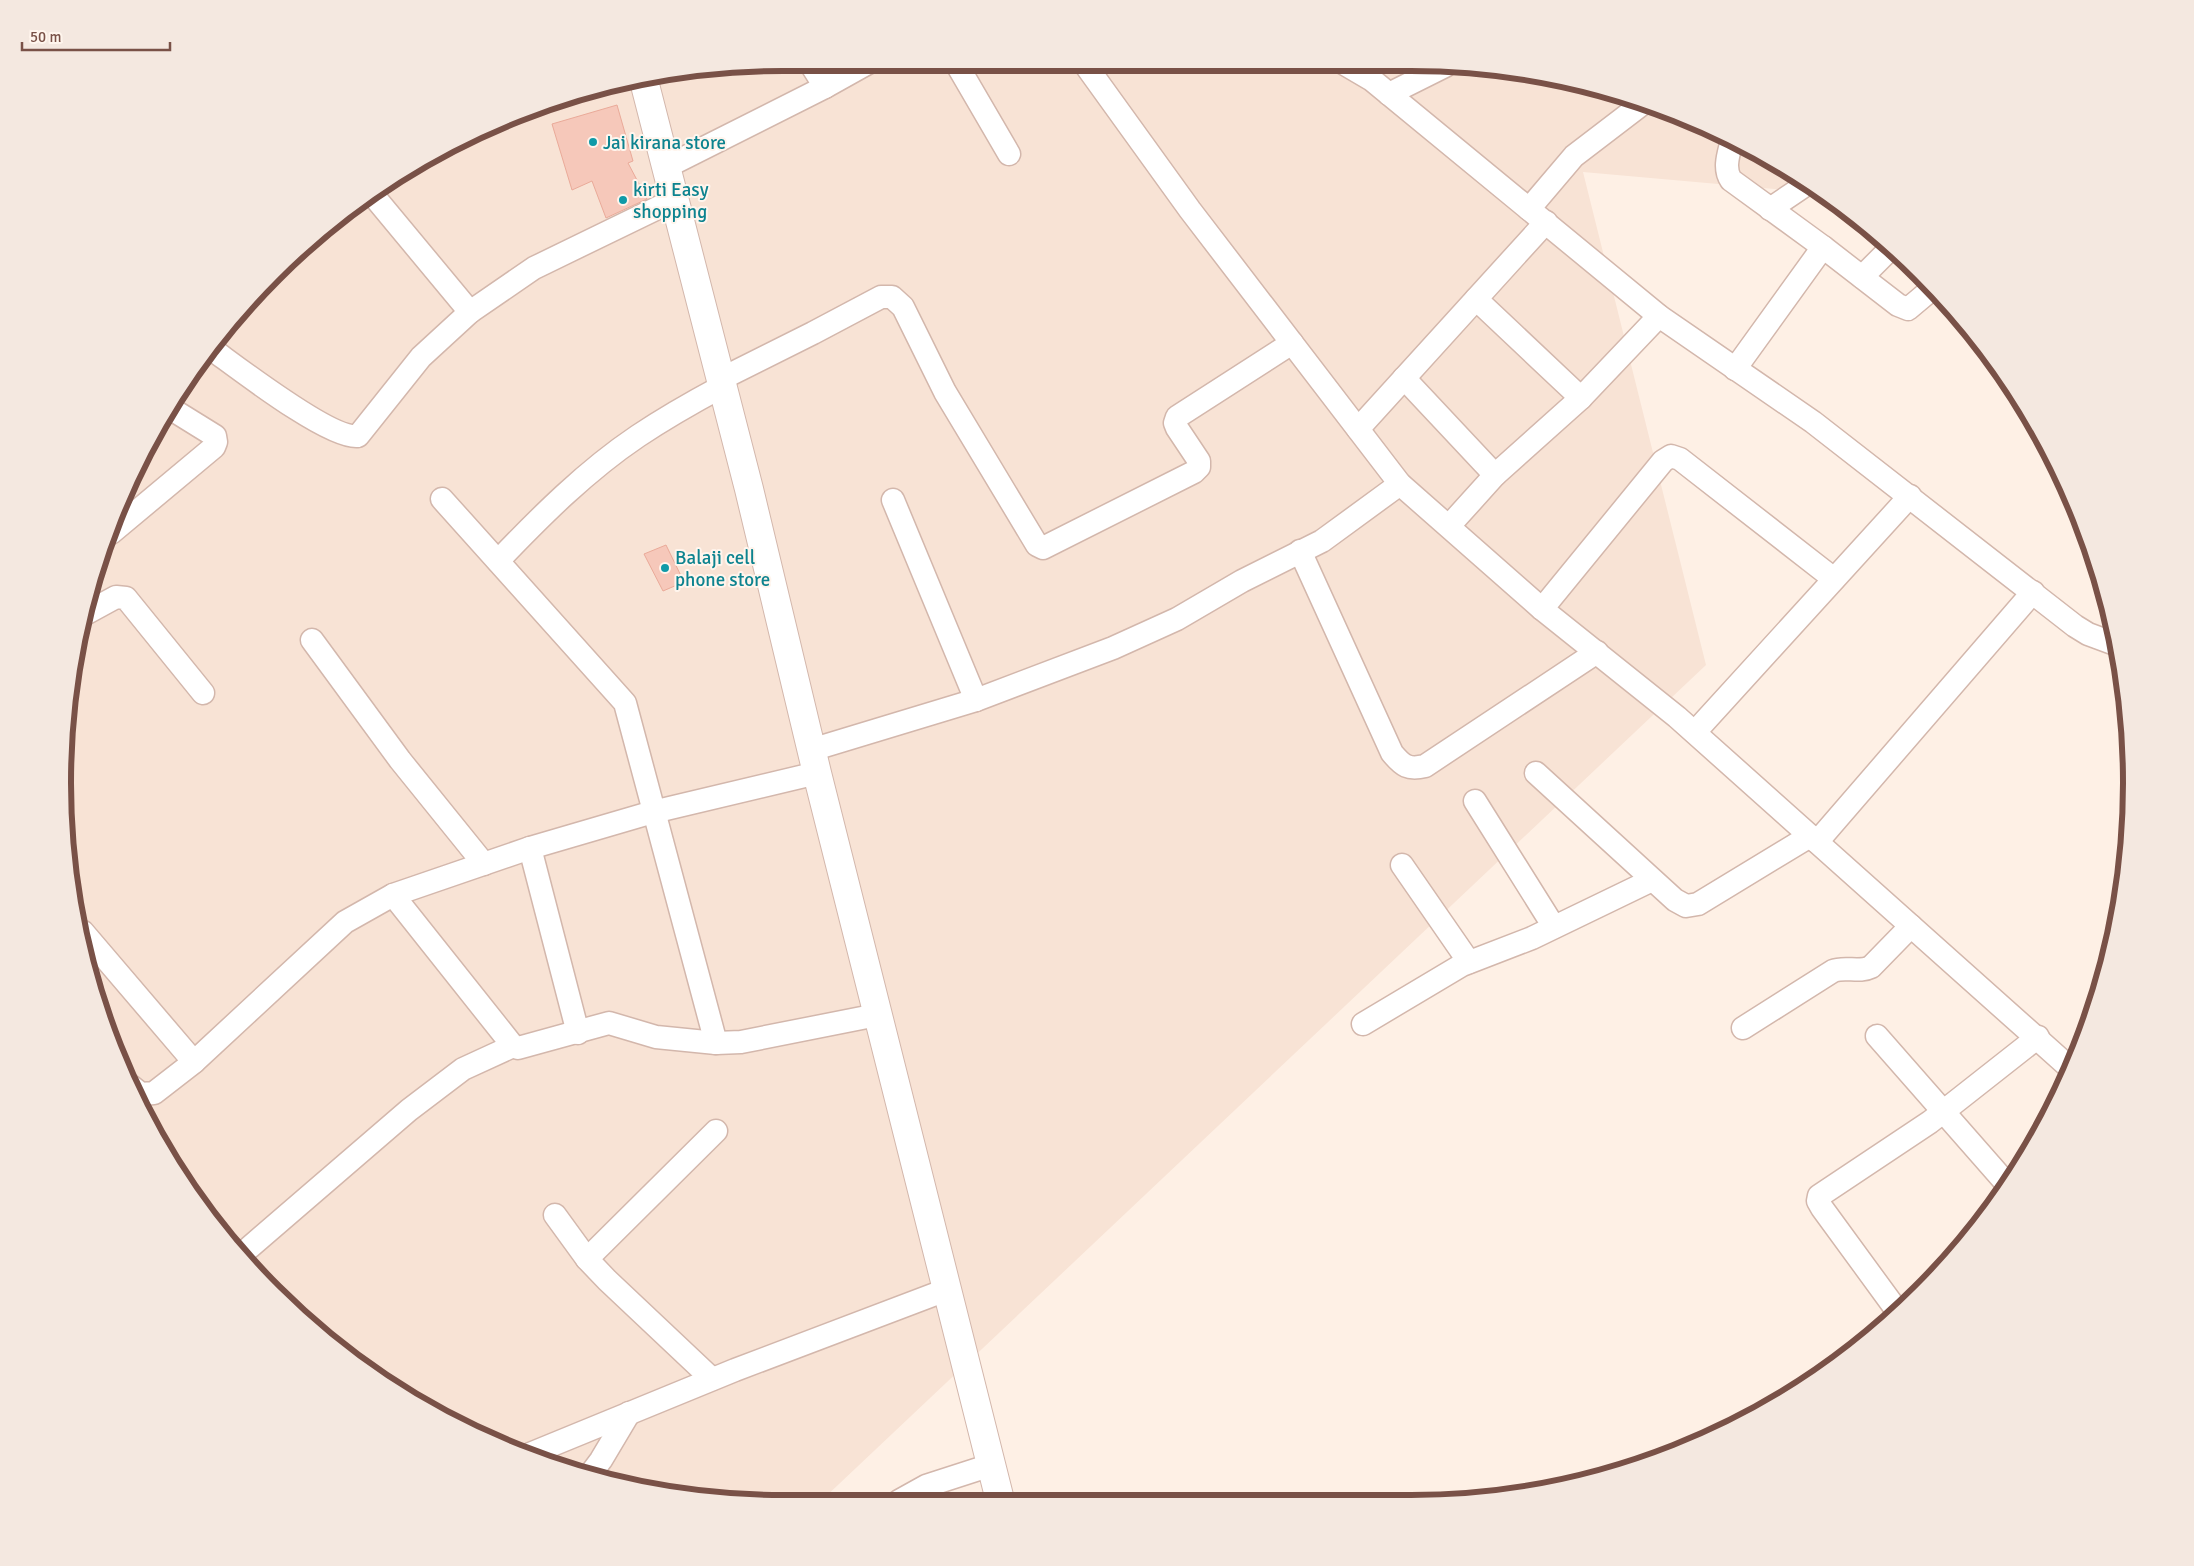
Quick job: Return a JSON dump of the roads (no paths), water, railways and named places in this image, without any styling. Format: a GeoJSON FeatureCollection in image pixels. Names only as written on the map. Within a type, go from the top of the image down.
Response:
{"type":"FeatureCollection","features":[{"type":"Feature","properties":{"kind":"street"},"geometry":{"type":"LineString","coordinates":[[815,71],[825,87]]}},
{"type":"Feature","properties":{"kind":"street"},"geometry":{"type":"LineString","coordinates":[[666,167],[825,87],[853,71]]}},
{"type":"Feature","properties":{"kind":"street"},"geometry":{"type":"LineString","coordinates":[[961,71],[1009,154]]}},
{"type":"Feature","properties":{"kind":"street"},"geometry":{"type":"LineString","coordinates":[[1090,71],[1190,210],[1400,484],[1542,609],[1695,732],[2065,1063]]}},
{"type":"Feature","properties":{"kind":"street"},"geometry":{"type":"LineString","coordinates":[[1358,71],[1372,80],[1659,316],[1813,422],[2088,634],[2108,642]]}},
{"type":"Feature","properties":{"kind":"street"},"geometry":{"type":"LineString","coordinates":[[1389,94],[1433,72]]}},
{"type":"Feature","properties":{"kind":"street"},"geometry":{"type":"LineString","coordinates":[[645,85],[720,383],[749,489],[814,762],[999,1495]]}},
{"type":"Feature","properties":{"kind":"street"},"geometry":{"type":"LineString","coordinates":[[1358,429],[1476,299],[1538,216],[1574,156],[1637,108]]}},
{"type":"Feature","properties":{"kind":"street"},"geometry":{"type":"LineString","coordinates":[[1730,147],[1727,164],[1728,176],[1898,305],[1908,309],[1927,293]]}},
{"type":"Feature","properties":{"kind":"street"},"geometry":{"type":"LineString","coordinates":[[1770,209],[1801,188]]}},
{"type":"Feature","properties":{"kind":"street"},"geometry":{"type":"LineString","coordinates":[[376,199],[470,312]]}},
{"type":"Feature","properties":{"kind":"street"},"geometry":{"type":"LineString","coordinates":[[216,352],[286,403],[352,437],[363,432],[421,357],[470,312],[534,268],[674,200]]}},
{"type":"Feature","properties":{"kind":"street"},"geometry":{"type":"LineString","coordinates":[[1735,369],[1823,247]]}},
{"type":"Feature","properties":{"kind":"street"},"geometry":{"type":"LineString","coordinates":[[1862,277],[1886,253]]}},
{"type":"Feature","properties":{"kind":"street"},"geometry":{"type":"LineString","coordinates":[[498,561],[542,514],[588,474],[637,436],[720,383],[881,296],[892,297],[903,307],[945,392],[1037,544],[1043,548],[1194,472],[1199,467],[1199,461],[1174,423],[1177,417],[1292,343]]}},
{"type":"Feature","properties":{"kind":"street"},"geometry":{"type":"LineString","coordinates":[[1476,299],[1581,398]]}},
{"type":"Feature","properties":{"kind":"street"},"geometry":{"type":"LineString","coordinates":[[1449,526],[1495,476],[1581,398],[1659,316]]}},
{"type":"Feature","properties":{"kind":"street"},"geometry":{"type":"LineString","coordinates":[[1404,378],[1495,476]]}},
{"type":"Feature","properties":{"kind":"street"},"geometry":{"type":"LineString","coordinates":[[119,526],[214,446],[216,442],[215,436],[176,412]]}},
{"type":"Feature","properties":{"kind":"street"},"geometry":{"type":"LineString","coordinates":[[1542,609],[1663,461],[1671,456],[1680,459],[1834,579]]}},
{"type":"Feature","properties":{"kind":"street"},"geometry":{"type":"LineString","coordinates":[[143,1094],[154,1093],[194,1062],[345,922],[393,895],[530,848],[814,762],[1113,648],[1177,619],[1322,540],[1400,484]]}},
{"type":"Feature","properties":{"kind":"street"},"geometry":{"type":"LineString","coordinates":[[1695,732],[1910,496]]}},
{"type":"Feature","properties":{"kind":"street"},"geometry":{"type":"LineString","coordinates":[[442,499],[625,703],[716,1043]]}},
{"type":"Feature","properties":{"kind":"street"},"geometry":{"type":"LineString","coordinates":[[892,500],[976,700]]}},
{"type":"Feature","properties":{"kind":"street"},"geometry":{"type":"LineString","coordinates":[[1300,552],[1392,752],[1402,766],[1412,769],[1425,766],[1597,652]]}},
{"type":"Feature","properties":{"kind":"street"},"geometry":{"type":"LineString","coordinates":[[1536,773],[1681,905],[1692,907],[1814,839],[2033,592]]}},
{"type":"Feature","properties":{"kind":"street"},"geometry":{"type":"LineString","coordinates":[[93,609],[116,597],[126,598],[203,693]]}},
{"type":"Feature","properties":{"kind":"street"},"geometry":{"type":"LineString","coordinates":[[312,640],[400,760],[484,864]]}},
{"type":"Feature","properties":{"kind":"street"},"geometry":{"type":"LineString","coordinates":[[1475,801],[1554,927]]}},
{"type":"Feature","properties":{"kind":"street"},"geometry":{"type":"LineString","coordinates":[[530,848],[578,1033]]}},
{"type":"Feature","properties":{"kind":"street"},"geometry":{"type":"LineString","coordinates":[[1402,866],[1469,962]]}},
{"type":"Feature","properties":{"kind":"street"},"geometry":{"type":"LineString","coordinates":[[1363,1024],[1469,962],[1532,938],[1652,880]]}},
{"type":"Feature","properties":{"kind":"street"},"geometry":{"type":"LineString","coordinates":[[393,895],[514,1046],[522,1049],[613,1023],[656,1037],[716,1043],[741,1042],[877,1015]]}},
{"type":"Feature","properties":{"kind":"street"},"geometry":{"type":"LineString","coordinates":[[1743,1028],[1833,971],[1868,969],[1911,926]]}},
{"type":"Feature","properties":{"kind":"street"},"geometry":{"type":"LineString","coordinates":[[89,938],[194,1062]]}},
{"type":"Feature","properties":{"kind":"street"},"geometry":{"type":"LineString","coordinates":[[1877,1036],[2002,1179]]}},
{"type":"Feature","properties":{"kind":"street"},"geometry":{"type":"LineString","coordinates":[[1893,1306],[1822,1208],[1818,1199],[1944,1112],[2038,1037]]}},
{"type":"Feature","properties":{"kind":"street"},"geometry":{"type":"LineString","coordinates":[[250,1246],[409,1110],[463,1069],[514,1046]]}},
{"type":"Feature","properties":{"kind":"street"},"geometry":{"type":"LineString","coordinates":[[587,1259],[716,1131]]}},
{"type":"Feature","properties":{"kind":"street"},"geometry":{"type":"LineString","coordinates":[[555,1215],[587,1259],[638,1312],[712,1379]]}},
{"type":"Feature","properties":{"kind":"street"},"geometry":{"type":"LineString","coordinates":[[538,1451],[712,1379],[946,1290]]}},
{"type":"Feature","properties":{"kind":"street"},"geometry":{"type":"LineString","coordinates":[[595,1469],[602,1460],[629,1413]]}},
{"type":"Feature","properties":{"kind":"street"},"geometry":{"type":"LineString","coordinates":[[910,1495],[926,1486],[991,1465]]}},
{"type":"Feature","properties":{"kind":"place","name":"Jai kirana store"},"geometry":{"type":"Point","coordinates":[593,142]}},
{"type":"Feature","properties":{"kind":"place","name":"kirti Easy shopping"},"geometry":{"type":"Point","coordinates":[623,200]}},
{"type":"Feature","properties":{"kind":"place","name":"Balaji cell phone store"},"geometry":{"type":"Point","coordinates":[665,568]}}]}
